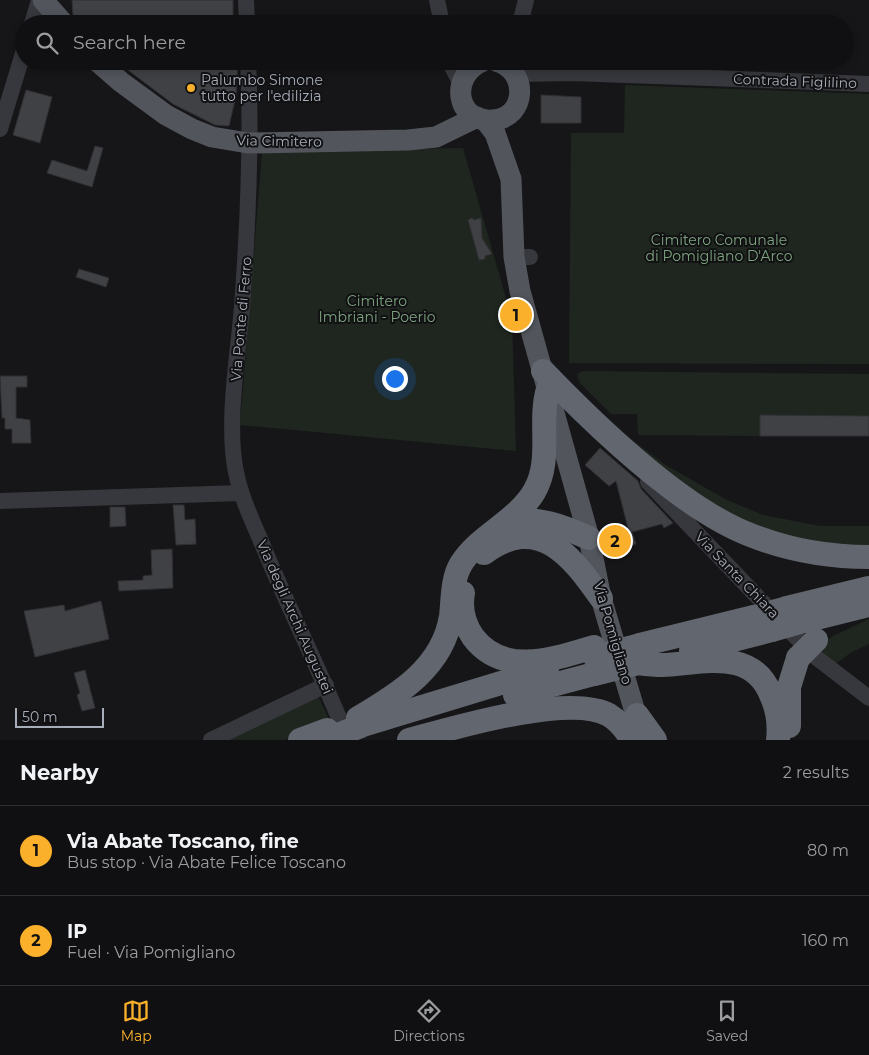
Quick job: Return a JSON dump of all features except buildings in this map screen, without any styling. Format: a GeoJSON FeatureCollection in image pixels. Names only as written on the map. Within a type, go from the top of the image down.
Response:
{"type":"FeatureCollection","features":[{"type":"Feature","properties":{"kind":"highway"},"geometry":{"type":"LineString","coordinates":[[346,733],[409,686],[429,665],[439,650],[447,631],[456,577],[460,565],[468,555],[508,521],[534,492],[544,459],[546,425],[543,405],[548,389],[579,408],[686,497],[716,518],[753,536],[787,546],[830,554],[869,557]]}},
{"type":"Feature","properties":{"kind":"highway"},"geometry":{"type":"LineString","coordinates":[[508,521],[542,520],[557,524],[589,538]]}},
{"type":"Feature","properties":{"kind":"highway"},"geometry":{"type":"LineString","coordinates":[[595,660],[505,660],[480,646],[467,628],[462,604],[467,576],[473,564],[494,546],[523,536],[534,537],[552,543],[579,566],[601,598]]}},
{"type":"Feature","properties":{"kind":"highway"},"geometry":{"type":"LineString","coordinates":[[802,623],[869,588]]}},
{"type":"Feature","properties":{"kind":"highway"},"geometry":{"type":"LineString","coordinates":[[802,623],[869,605]]}},
{"type":"Feature","properties":{"kind":"highway"},"geometry":{"type":"LineString","coordinates":[[639,648],[688,625],[848,622],[869,614]]}},
{"type":"Feature","properties":{"kind":"highway"},"geometry":{"type":"LineString","coordinates":[[787,740],[789,687],[798,658],[802,623]]}},
{"type":"Feature","properties":{"kind":"highway"},"geometry":{"type":"LineString","coordinates":[[300,740],[346,733],[470,691],[639,648],[763,624]]}},
{"type":"Feature","properties":{"kind":"highway"},"geometry":{"type":"LineString","coordinates":[[639,648],[662,665],[720,660],[738,663],[766,681],[777,709],[780,725],[778,740]]}},
{"type":"Feature","properties":{"kind":"highway"},"geometry":{"type":"LineString","coordinates":[[409,740],[481,720],[568,707],[589,708],[609,715],[623,726],[632,740]]}},
{"type":"Feature","properties":{"kind":"highway"},"geometry":{"type":"LineString","coordinates":[[636,715],[655,740]]}},
{"type":"Feature","properties":{"kind":"main road"},"geometry":{"type":"LineString","coordinates":[[43,0],[56,15]]}},
{"type":"Feature","properties":{"kind":"main road","name":"Via Cimitero"},"geometry":{"type":"LineString","coordinates":[[107,70],[166,115],[192,129],[212,137],[248,143],[424,139],[436,137],[481,119],[494,120],[514,106]]}},
{"type":"Feature","properties":{"kind":"main road"},"geometry":{"type":"LineString","coordinates":[[424,139],[449,122],[470,70]]}},
{"type":"Feature","properties":{"kind":"main road"},"geometry":{"type":"LineString","coordinates":[[511,179],[511,153],[507,127],[520,91],[513,70]]}},
{"type":"Feature","properties":{"kind":"main road"},"geometry":{"type":"LineString","coordinates":[[461,91],[465,107],[495,133],[511,179]]}},
{"type":"Feature","properties":{"kind":"main road","name":"Via Pomigliano"},"geometry":{"type":"LineString","coordinates":[[511,179],[522,257],[520,291],[589,538],[601,598],[643,740]]}},
{"type":"Feature","properties":{"kind":"street"},"geometry":{"type":"LineString","coordinates":[[35,15],[39,0]]}},
{"type":"Feature","properties":{"kind":"street"},"geometry":{"type":"LineString","coordinates":[[246,0],[247,15]]}},
{"type":"Feature","properties":{"kind":"street"},"geometry":{"type":"LineString","coordinates":[[437,0],[441,15]]}},
{"type":"Feature","properties":{"kind":"street"},"geometry":{"type":"LineString","coordinates":[[0,129],[18,70]]}},
{"type":"Feature","properties":{"kind":"street","name":"Via Ponte di Ferro"},"geometry":{"type":"LineString","coordinates":[[241,494],[235,471],[232,432],[248,224],[248,70]]}},
{"type":"Feature","properties":{"kind":"street"},"geometry":{"type":"LineString","coordinates":[[453,70],[461,91]]}},
{"type":"Feature","properties":{"kind":"street","name":"Contrada Figlilino"},"geometry":{"type":"LineString","coordinates":[[530,70],[539,72],[869,84]]}},
{"type":"Feature","properties":{"kind":"street","name":"Contrada Figlilino"},"geometry":{"type":"LineString","coordinates":[[514,106],[533,84],[572,73]]}},
{"type":"Feature","properties":{"kind":"street"},"geometry":{"type":"LineString","coordinates":[[548,389],[566,410],[628,463]]}},
{"type":"Feature","properties":{"kind":"street","name":"Via Santa Chiara"},"geometry":{"type":"LineString","coordinates":[[617,441],[628,463],[814,655],[869,698]]}},
{"type":"Feature","properties":{"kind":"street"},"geometry":{"type":"LineString","coordinates":[[0,501],[241,494]]}},
{"type":"Feature","properties":{"kind":"street","name":"Via degli Archi Augustei"},"geometry":{"type":"LineString","coordinates":[[241,494],[299,632],[326,685],[346,733]]}},
{"type":"Feature","properties":{"kind":"street"},"geometry":{"type":"LineString","coordinates":[[211,740],[326,685]]}},
{"type":"Feature","properties":{"kind":"green space","name":"Cimitero Comunale di Pomigliano D'Arco"},"geometry":{"type":"Polygon","coordinates":[[[625,85],[869,94],[869,364],[569,363],[571,133],[624,133],[625,85]]]}},
{"type":"Feature","properties":{"kind":"green space","name":"Cimitero Imbriani - Poerio"},"geometry":{"type":"Polygon","coordinates":[[[463,148],[512,319],[516,451],[240,425],[262,152],[463,148]]]}},
{"type":"Feature","properties":{"kind":"green space"},"geometry":{"type":"Polygon","coordinates":[[[583,371],[869,374],[869,416],[761,415],[760,436],[638,435],[637,414],[611,414],[580,383],[577,374],[583,371]]]}},
{"type":"Feature","properties":{"kind":"green space"},"geometry":{"type":"Polygon","coordinates":[[[623,433],[664,464],[727,500],[763,515],[820,526],[869,526],[869,549],[849,548],[751,528],[676,482],[623,433]]]}},
{"type":"Feature","properties":{"kind":"green space"},"geometry":{"type":"Polygon","coordinates":[[[869,619],[869,644],[852,652],[835,664],[817,647],[833,636],[869,619]]]}},
{"type":"Feature","properties":{"kind":"green space"},"geometry":{"type":"Polygon","coordinates":[[[312,697],[319,698],[330,721],[285,740],[219,740],[312,697]]]}},
{"type":"Feature","properties":{"kind":"place","name":"Palumbo Simone tutto per l'edilizia"},"geometry":{"type":"Point","coordinates":[191,88]}},
{"type":"Feature","properties":{"kind":"place","name":"Via Abate Toscano, fine"},"geometry":{"type":"Point","coordinates":[516,315]}},
{"type":"Feature","properties":{"kind":"place","name":"IP"},"geometry":{"type":"Point","coordinates":[615,541]}}]}
